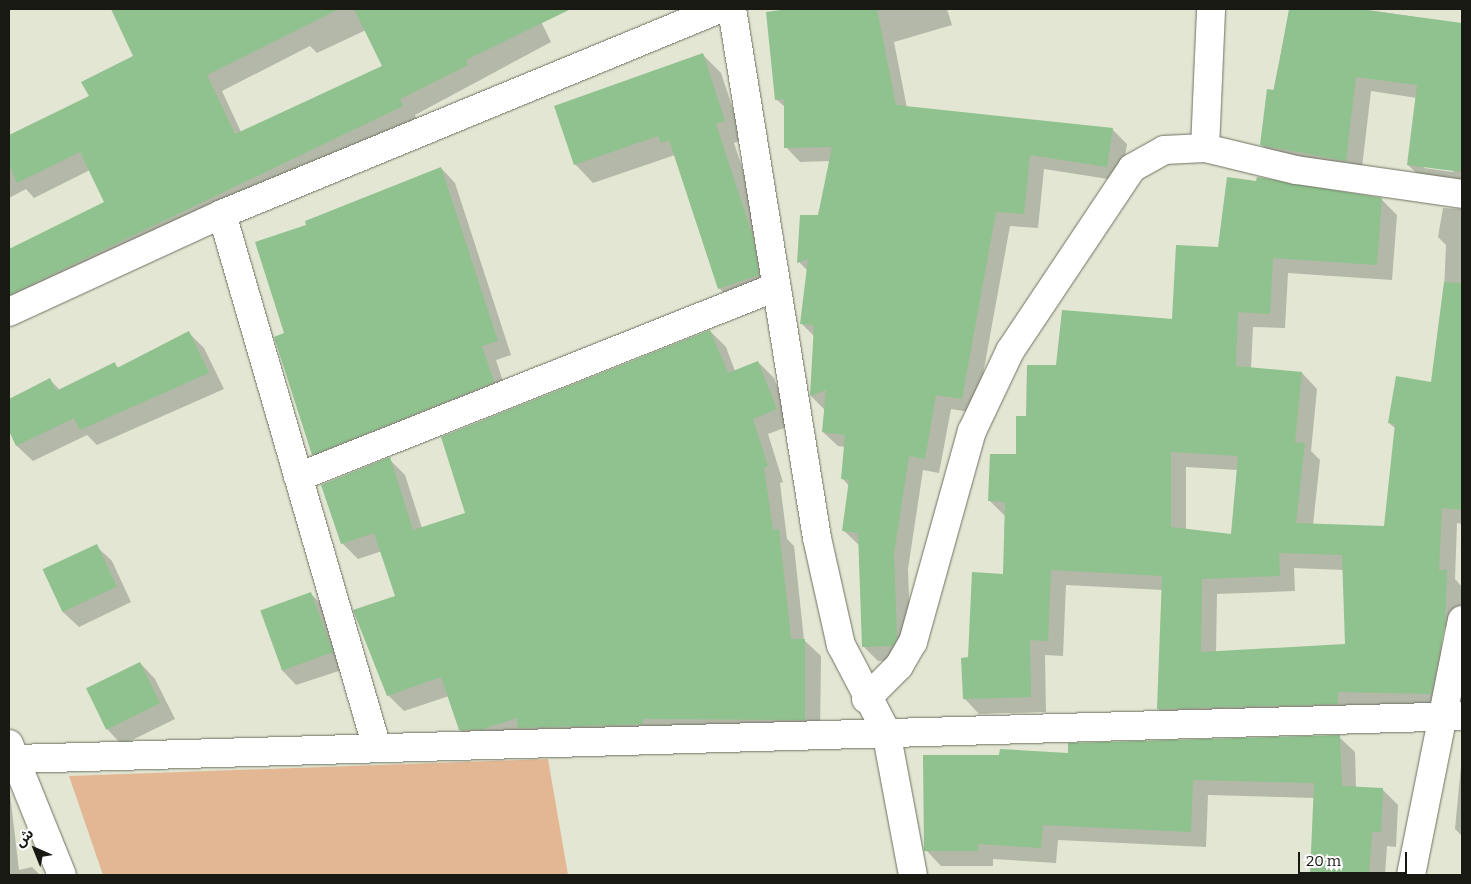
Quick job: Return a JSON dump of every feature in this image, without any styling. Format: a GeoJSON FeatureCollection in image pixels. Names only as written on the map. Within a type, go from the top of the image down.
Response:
{"type":"FeatureCollection","features":[{"type":"Feature","properties":{"kind":"street"},"geometry":{"type":"LineString","coordinates":[[9,312],[222,214],[719,9]]}},
{"type":"Feature","properties":{"kind":"street"},"geometry":{"type":"LineString","coordinates":[[732,9],[817,538],[841,645],[866,699],[886,731],[913,875]]}},
{"type":"Feature","properties":{"kind":"street"},"geometry":{"type":"LineString","coordinates":[[1205,148],[1211,9]]}},
{"type":"Feature","properties":{"kind":"street"},"geometry":{"type":"LineString","coordinates":[[866,699],[899,666],[913,642],[972,431],[1010,351],[1132,168],[1164,150],[1205,148],[1296,170],[1462,194]]}},
{"type":"Feature","properties":{"kind":"street"},"geometry":{"type":"LineString","coordinates":[[222,214],[377,748]]}},
{"type":"Feature","properties":{"kind":"street"},"geometry":{"type":"LineString","coordinates":[[298,477],[776,287]]}},
{"type":"Feature","properties":{"kind":"street"},"geometry":{"type":"LineString","coordinates":[[1410,875],[1452,715],[1462,620]]}},
{"type":"Feature","properties":{"kind":"street"},"geometry":{"type":"LineString","coordinates":[[62,875],[12,751],[377,748],[1452,715]]}},
{"type":"Feature","properties":{"kind":"shaded area"},"geometry":{"type":"Polygon","coordinates":[[[548,759],[568,875],[103,875],[69,776],[548,759]]]}},
{"type":"Feature","properties":{"kind":"building"},"geometry":{"type":"Polygon","coordinates":[[[111,9],[339,9],[207,75],[235,134],[382,66],[354,9],[571,9],[466,60],[468,65],[400,99],[403,106],[9,295],[9,249],[104,202],[80,152],[17,183],[9,165],[9,135],[89,96],[81,82],[133,56],[111,9]]]}},
{"type":"Feature","properties":{"kind":"building"},"geometry":{"type":"Polygon","coordinates":[[[789,9],[877,9],[896,105],[1113,128],[1107,167],[1030,155],[1024,214],[996,212],[962,399],[936,395],[925,459],[909,456],[894,554],[897,638],[893,646],[862,647],[858,533],[842,531],[849,480],[841,479],[845,435],[822,432],[826,390],[810,396],[814,325],[800,324],[808,259],[797,263],[800,215],[818,215],[832,147],[784,148],[784,99],[775,100],[766,12],[789,9]]]}},
{"type":"Feature","properties":{"kind":"building"},"geometry":{"type":"Polygon","coordinates":[[[1289,9],[1358,9],[1462,23],[1462,172],[1407,165],[1417,85],[1356,77],[1346,161],[1260,145],[1267,89],[1274,90],[1289,9]]]}},
{"type":"Feature","properties":{"kind":"building"},"geometry":{"type":"Polygon","coordinates":[[[703,53],[725,121],[716,124],[753,237],[759,275],[718,289],[669,140],[661,143],[658,136],[574,165],[554,106],[703,53]]]}},
{"type":"Feature","properties":{"kind":"building"},"geometry":{"type":"Polygon","coordinates":[[[441,167],[498,341],[482,346],[494,382],[312,455],[274,337],[284,333],[255,242],[306,225],[305,221],[441,167]]]}},
{"type":"Feature","properties":{"kind":"building"},"geometry":{"type":"Polygon","coordinates":[[[1227,177],[1256,181],[1257,177],[1382,198],[1377,265],[1273,258],[1270,314],[1238,312],[1236,366],[1302,372],[1295,442],[1305,443],[1296,523],[1384,526],[1395,424],[1388,423],[1396,376],[1431,382],[1444,282],[1462,283],[1462,510],[1442,508],[1439,570],[1447,570],[1445,626],[1431,694],[1338,692],[1338,704],[1157,709],[1162,576],[1051,570],[1048,641],[1030,640],[1031,697],[963,699],[961,658],[968,657],[972,572],[1003,574],[1005,502],[988,501],[990,454],[1016,454],[1016,416],[1026,416],[1027,365],[1056,365],[1062,310],[1172,319],[1176,245],[1218,247],[1227,177]],[[1171,452],[1171,527],[1231,534],[1238,456],[1171,452]],[[1279,553],[1280,576],[1202,579],[1201,652],[1345,644],[1342,555],[1279,553]]]}},
{"type":"Feature","properties":{"kind":"building"},"geometry":{"type":"Polygon","coordinates":[[[710,330],[728,373],[758,361],[777,409],[753,419],[768,466],[764,468],[773,530],[779,529],[791,639],[805,639],[805,720],[643,719],[643,724],[518,728],[517,718],[483,729],[459,730],[441,677],[387,696],[353,610],[395,596],[374,533],[341,544],[321,485],[390,457],[413,530],[465,513],[441,437],[710,330]]]}},
{"type":"Feature","properties":{"kind":"building"},"geometry":{"type":"Polygon","coordinates":[[[189,331],[209,373],[80,430],[74,418],[16,446],[9,431],[9,399],[50,378],[56,391],[115,362],[117,368],[189,331]]]}},
{"type":"Feature","properties":{"kind":"building"},"geometry":{"type":"Polygon","coordinates":[[[97,544],[117,587],[62,612],[43,569],[97,544]]]}},
{"type":"Feature","properties":{"kind":"building"},"geometry":{"type":"Polygon","coordinates":[[[311,592],[333,652],[282,671],[260,610],[311,592]]]}},
{"type":"Feature","properties":{"kind":"building"},"geometry":{"type":"Polygon","coordinates":[[[140,662],[160,703],[106,730],[86,688],[140,662]]]}},
{"type":"Feature","properties":{"kind":"building"},"geometry":{"type":"Polygon","coordinates":[[[1340,735],[1342,786],[1383,788],[1381,832],[1372,832],[1369,875],[1310,875],[1314,783],[1193,780],[1191,832],[1043,825],[1041,848],[978,844],[978,851],[924,851],[923,755],[999,755],[1000,749],[1068,753],[1068,743],[1340,735]]]}}]}
